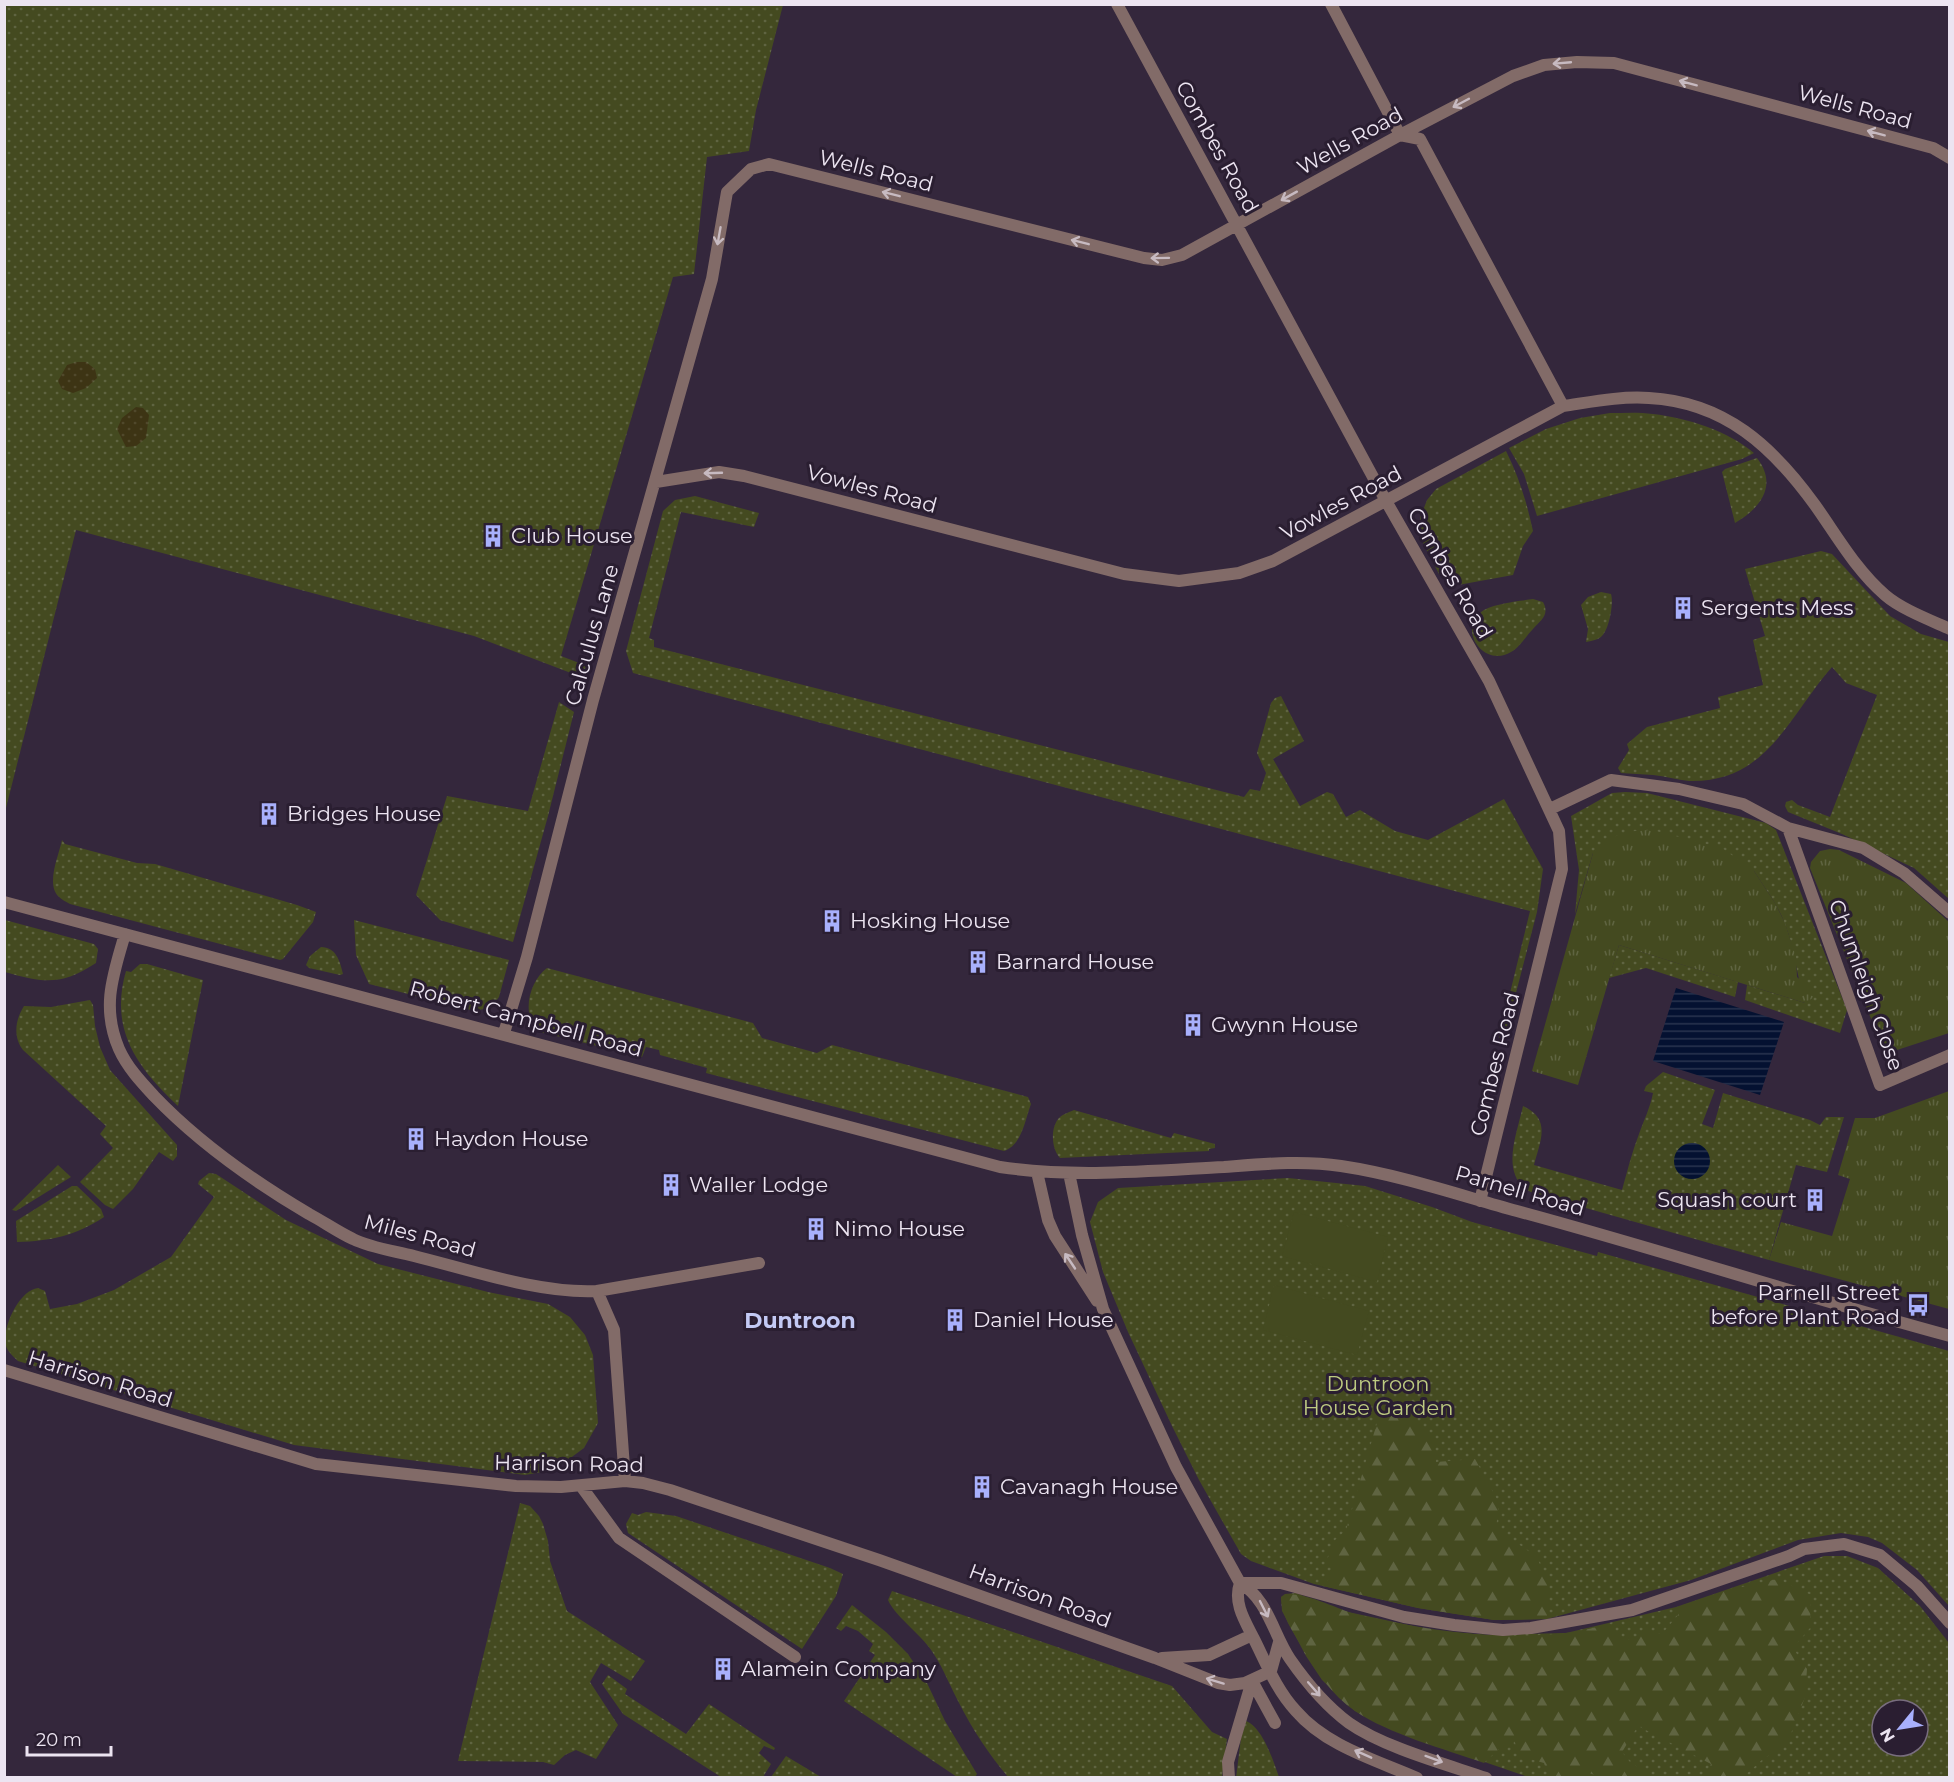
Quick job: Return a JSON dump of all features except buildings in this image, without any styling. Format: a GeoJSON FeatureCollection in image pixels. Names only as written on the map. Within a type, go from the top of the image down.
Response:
{"type":"FeatureCollection","features":[{"type":"Feature","properties":{"kind":"street","name":"Combes Road"},"geometry":{"type":"LineString","coordinates":[[1116,4],[1386,501],[1489,681],[1559,831],[1562,868],[1480,1201]]}},
{"type":"Feature","properties":{"kind":"street"},"geometry":{"type":"LineString","coordinates":[[1331,4],[1400,135],[1420,139],[1563,406]]}},
{"type":"Feature","properties":{"kind":"street","name":"Wells Road"},"geometry":{"type":"LineString","coordinates":[[769,164],[1144,258],[1162,260],[1182,255],[1512,76],[1544,65],[1577,62],[1614,63],[1933,148],[1950,159]]}},
{"type":"Feature","properties":{"kind":"street","name":"Calculus Lane"},"geometry":{"type":"LineString","coordinates":[[504,1033],[527,957],[593,700],[712,279],[727,192],[751,169],[769,164]]}},
{"type":"Feature","properties":{"kind":"street","name":"Vowles Road"},"geometry":{"type":"LineString","coordinates":[[656,482],[719,472],[770,482],[1124,574],[1179,581],[1239,573],[1273,561],[1563,406],[1649,398],[1684,404],[1731,421],[1776,457],[1813,502],[1855,563],[1886,596],[1950,629]]}},
{"type":"Feature","properties":{"kind":"street"},"geometry":{"type":"LineString","coordinates":[[1550,809],[1611,780],[1679,789],[1743,804],[1788,828],[1863,848],[1904,873],[1950,913]]}},
{"type":"Feature","properties":{"kind":"street","name":"Chumleigh Close"},"geometry":{"type":"LineString","coordinates":[[1788,828],[1880,1085],[1950,1055]]}},
{"type":"Feature","properties":{"kind":"street","name":"Robert Campbell Road"},"geometry":{"type":"LineString","coordinates":[[4,902],[504,1033],[932,1150],[1000,1167],[1069,1173]]}},
{"type":"Feature","properties":{"kind":"street","name":"Miles Road"},"geometry":{"type":"LineString","coordinates":[[124,934],[109,998],[111,1022],[119,1049],[137,1078],[180,1123],[208,1146],[273,1193],[355,1241],[519,1282],[582,1292],[759,1263]]}},
{"type":"Feature","properties":{"kind":"street","name":"Parnell Road"},"geometry":{"type":"LineString","coordinates":[[1069,1173],[1316,1163],[1382,1174],[1597,1233],[1866,1314],[1950,1336]]}},
{"type":"Feature","properties":{"kind":"street"},"geometry":{"type":"LineString","coordinates":[[1037,1172],[1048,1220],[1055,1236],[1103,1309],[1176,1467],[1240,1583],[1251,1589],[1262,1604],[1279,1642],[1310,1685],[1328,1705],[1354,1726],[1392,1744],[1486,1778]]}},
{"type":"Feature","properties":{"kind":"street"},"geometry":{"type":"LineString","coordinates":[[1069,1173],[1082,1235],[1103,1309]]}},
{"type":"Feature","properties":{"kind":"street"},"geometry":{"type":"LineString","coordinates":[[597,1291],[614,1330],[625,1481]]}},
{"type":"Feature","properties":{"kind":"street","name":"Harrison Road"},"geometry":{"type":"LineString","coordinates":[[4,1371],[316,1464],[516,1486],[581,1486],[625,1481],[643,1483],[694,1497],[1155,1658],[1218,1683],[1252,1681],[1271,1671]]}},
{"type":"Feature","properties":{"kind":"street"},"geometry":{"type":"LineString","coordinates":[[581,1486],[619,1538],[795,1657]]}},
{"type":"Feature","properties":{"kind":"street"},"geometry":{"type":"LineString","coordinates":[[1240,1583],[1281,1583],[1404,1617],[1503,1630],[1531,1628],[1632,1610],[1804,1549],[1844,1544],[1880,1555],[1917,1587],[1950,1623]]}},
{"type":"Feature","properties":{"kind":"street"},"geometry":{"type":"LineString","coordinates":[[1240,1583],[1237,1594],[1238,1604],[1252,1635],[1291,1705],[1319,1732],[1338,1743],[1417,1778]]}},
{"type":"Feature","properties":{"kind":"street"},"geometry":{"type":"LineString","coordinates":[[1252,1635],[1279,1642]]}},
{"type":"Feature","properties":{"kind":"street","name":"Harrison Road"},"geometry":{"type":"LineString","coordinates":[[1155,1658],[1197,1658],[1209,1655],[1252,1635]]}},
{"type":"Feature","properties":{"kind":"street"},"geometry":{"type":"LineString","coordinates":[[1271,1671],[1279,1642]]}},
{"type":"Feature","properties":{"kind":"street"},"geometry":{"type":"LineString","coordinates":[[1252,1681],[1275,1723]]}},
{"type":"Feature","properties":{"kind":"street"},"geometry":{"type":"LineString","coordinates":[[1229,1778],[1228,1762],[1252,1681]]}},
{"type":"Feature","properties":{"kind":"green space"},"geometry":{"type":"Polygon","coordinates":[[[5,5],[783,5],[756,110],[749,151],[707,157],[694,274],[673,277],[561,656],[587,666],[584,678],[474,636],[76,530],[5,812],[5,5]]]}},
{"type":"Feature","properties":{"kind":"green space"},"geometry":{"type":"Polygon","coordinates":[[[1610,413],[1648,413],[1693,422],[1732,438],[1754,453],[1742,459],[1537,516],[1524,474],[1509,448],[1546,429],[1580,418],[1610,413]]]}},
{"type":"Feature","properties":{"kind":"green space"},"geometry":{"type":"Polygon","coordinates":[[[1506,451],[1522,490],[1533,531],[1523,546],[1513,575],[1458,585],[1439,574],[1423,543],[1420,518],[1427,500],[1436,489],[1506,451]]]}},
{"type":"Feature","properties":{"kind":"green space"},"geometry":{"type":"Polygon","coordinates":[[[1757,458],[1766,477],[1764,495],[1752,510],[1735,523],[1722,472],[1757,458]]]}},
{"type":"Feature","properties":{"kind":"green space"},"geometry":{"type":"Polygon","coordinates":[[[695,496],[759,513],[754,527],[681,512],[649,638],[654,640],[654,647],[1244,797],[1250,789],[1260,791],[1266,773],[1257,753],[1271,703],[1275,698],[1281,696],[1304,741],[1273,759],[1300,806],[1327,792],[1333,794],[1346,817],[1360,810],[1395,831],[1428,840],[1504,799],[1543,869],[1537,912],[1504,1039],[1499,1038],[1530,911],[633,673],[626,651],[663,511],[675,500],[695,496]]]}},
{"type":"Feature","properties":{"kind":"green space"},"geometry":{"type":"Polygon","coordinates":[[[1821,551],[1832,554],[1890,616],[1921,634],[1949,642],[1949,899],[1914,868],[1842,834],[1788,812],[1786,802],[1792,800],[1798,805],[1830,817],[1877,695],[1846,683],[1832,667],[1773,744],[1757,759],[1738,771],[1716,779],[1689,781],[1621,773],[1618,768],[1629,750],[1627,744],[1647,727],[1720,708],[1718,697],[1763,685],[1753,640],[1765,636],[1745,569],[1821,551]]]}},
{"type":"Feature","properties":{"kind":"green space"},"geometry":{"type":"Polygon","coordinates":[[[1601,592],[1611,594],[1610,617],[1604,634],[1596,640],[1586,642],[1588,629],[1581,605],[1588,597],[1601,592]]]}},
{"type":"Feature","properties":{"kind":"green space"},"geometry":{"type":"Polygon","coordinates":[[[1533,599],[1543,602],[1545,614],[1514,650],[1502,656],[1493,655],[1484,652],[1478,646],[1472,630],[1474,621],[1480,613],[1497,605],[1533,599]]]}},
{"type":"Feature","properties":{"kind":"green space"},"geometry":{"type":"Polygon","coordinates":[[[559,702],[574,712],[513,942],[440,920],[416,895],[447,796],[528,811],[559,702]]]}},
{"type":"Feature","properties":{"kind":"green space"},"geometry":{"type":"Polygon","coordinates":[[[1612,793],[1647,793],[1766,823],[1776,830],[1847,1010],[1840,1033],[1745,1000],[1747,985],[1805,1003],[1785,924],[1775,903],[1754,871],[1593,853],[1575,914],[1579,870],[1571,816],[1612,793]]]}},
{"type":"Feature","properties":{"kind":"green space"},"geometry":{"type":"Polygon","coordinates":[[[1652,830],[1722,848],[1754,871],[1785,923],[1796,957],[1797,977],[1817,995],[1805,1003],[1619,945],[1578,1085],[1532,1071],[1593,853],[1620,834],[1652,830]]]}},
{"type":"Feature","properties":{"kind":"green space"},"geometry":{"type":"Polygon","coordinates":[[[62,840],[65,844],[137,863],[155,864],[297,905],[316,912],[313,922],[280,960],[70,904],[58,896],[53,884],[54,869],[62,840]]]}},
{"type":"Feature","properties":{"kind":"green space"},"geometry":{"type":"Polygon","coordinates":[[[1839,850],[1906,883],[1949,922],[1949,1033],[1897,1050],[1880,1041],[1810,868],[1811,862],[1820,851],[1839,850]]]}},
{"type":"Feature","properties":{"kind":"green space"},"geometry":{"type":"Polygon","coordinates":[[[5,920],[94,944],[98,949],[96,963],[72,976],[52,980],[41,980],[5,972],[5,920]]]}},
{"type":"Feature","properties":{"kind":"green space"},"geometry":{"type":"Polygon","coordinates":[[[354,920],[509,960],[499,997],[492,1007],[475,1011],[369,984],[356,955],[354,920]]]}},
{"type":"Feature","properties":{"kind":"green space"},"geometry":{"type":"Polygon","coordinates":[[[1619,945],[1738,982],[1735,997],[1646,968],[1609,978],[1619,945]]]}},
{"type":"Feature","properties":{"kind":"green space"},"geometry":{"type":"Polygon","coordinates":[[[321,947],[334,952],[343,974],[309,968],[306,965],[310,956],[321,947]]]}},
{"type":"Feature","properties":{"kind":"green space"},"geometry":{"type":"Polygon","coordinates":[[[140,964],[203,980],[178,1106],[139,1062],[124,1029],[121,1011],[126,971],[131,972],[140,964]]]}},
{"type":"Feature","properties":{"kind":"green space"},"geometry":{"type":"Polygon","coordinates":[[[547,968],[753,1023],[762,1038],[817,1053],[832,1045],[1028,1097],[1031,1104],[1025,1124],[1019,1138],[1004,1151],[706,1073],[707,1068],[660,1055],[659,1050],[646,1047],[642,1057],[540,1032],[530,1018],[529,999],[536,981],[547,968]]]}},
{"type":"Feature","properties":{"kind":"green space"},"geometry":{"type":"Polygon","coordinates":[[[90,1000],[93,1005],[100,1047],[110,1070],[177,1145],[177,1156],[173,1161],[159,1152],[133,1189],[113,1209],[105,1205],[80,1182],[113,1148],[100,1134],[106,1126],[23,1050],[17,1034],[17,1023],[24,1006],[51,1007],[90,1000]]]}},
{"type":"Feature","properties":{"kind":"green space"},"geometry":{"type":"Polygon","coordinates":[[[1663,1072],[1715,1090],[1702,1124],[1713,1128],[1723,1093],[1820,1125],[1826,1117],[1844,1117],[1827,1172],[1796,1165],[1769,1260],[1533,1193],[1522,1186],[1516,1177],[1513,1166],[1514,1142],[1523,1106],[1538,1117],[1541,1124],[1541,1139],[1534,1165],[1622,1190],[1653,1093],[1644,1091],[1646,1086],[1663,1072]]]}},
{"type":"Feature","properties":{"kind":"green space"},"geometry":{"type":"Polygon","coordinates":[[[1949,1091],[1949,1309],[1769,1260],[1781,1222],[1832,1236],[1850,1179],[1838,1175],[1855,1118],[1875,1118],[1949,1091]]]}},
{"type":"Feature","properties":{"kind":"green space"},"geometry":{"type":"Polygon","coordinates":[[[1074,1110],[1171,1138],[1174,1133],[1215,1144],[1215,1148],[1209,1151],[1060,1158],[1053,1143],[1053,1132],[1061,1116],[1074,1110]]]}},
{"type":"Feature","properties":{"kind":"green space"},"geometry":{"type":"Polygon","coordinates":[[[58,1165],[71,1177],[16,1211],[12,1210],[58,1165]]]}},
{"type":"Feature","properties":{"kind":"green space"},"geometry":{"type":"Polygon","coordinates":[[[209,1173],[216,1174],[286,1220],[378,1264],[488,1292],[548,1304],[570,1317],[585,1335],[593,1355],[598,1423],[584,1448],[561,1465],[525,1475],[294,1445],[18,1361],[11,1354],[6,1346],[6,1330],[18,1303],[31,1290],[38,1288],[45,1291],[50,1309],[77,1304],[114,1290],[171,1257],[214,1197],[198,1184],[209,1173]]]}},
{"type":"Feature","properties":{"kind":"green space","name":"Duntroon House Garden"},"geometry":{"type":"Polygon","coordinates":[[[1288,1178],[1365,1186],[1472,1222],[1597,1256],[1598,1252],[1949,1351],[1949,1606],[1917,1570],[1882,1543],[1868,1537],[1841,1533],[1798,1540],[1691,1580],[1547,1619],[1494,1620],[1418,1608],[1314,1584],[1251,1561],[1241,1554],[1199,1480],[1172,1426],[1103,1272],[1090,1222],[1098,1202],[1118,1188],[1288,1178]]]}},
{"type":"Feature","properties":{"kind":"green space"},"geometry":{"type":"Polygon","coordinates":[[[72,1186],[77,1186],[101,1209],[104,1217],[73,1233],[41,1240],[17,1242],[16,1221],[72,1186]]]}},
{"type":"Feature","properties":{"kind":"green space"},"geometry":{"type":"Polygon","coordinates":[[[1294,1212],[1388,1237],[1377,1282],[1282,1256],[1294,1212]]]}},
{"type":"Feature","properties":{"kind":"green space"},"geometry":{"type":"Polygon","coordinates":[[[1274,1285],[1369,1311],[1357,1355],[1263,1330],[1274,1285]]]}},
{"type":"Feature","properties":{"kind":"green space"},"geometry":{"type":"Polygon","coordinates":[[[1401,1397],[1413,1409],[1416,1422],[1434,1441],[1436,1462],[1475,1459],[1499,1503],[1496,1529],[1536,1556],[1549,1583],[1547,1619],[1494,1620],[1418,1608],[1323,1586],[1336,1570],[1327,1560],[1334,1541],[1346,1530],[1383,1402],[1401,1397]]]}},
{"type":"Feature","properties":{"kind":"green space"},"geometry":{"type":"Polygon","coordinates":[[[520,1503],[530,1506],[543,1524],[550,1561],[567,1611],[645,1661],[631,1681],[601,1663],[590,1682],[618,1725],[596,1759],[576,1750],[565,1755],[554,1765],[543,1762],[458,1761],[520,1503]]]}},
{"type":"Feature","properties":{"kind":"green space"},"geometry":{"type":"Polygon","coordinates":[[[646,1512],[676,1516],[830,1568],[843,1574],[836,1596],[802,1649],[628,1533],[626,1524],[632,1513],[638,1515],[646,1512]]]}},
{"type":"Feature","properties":{"kind":"green space"},"geometry":{"type":"Polygon","coordinates":[[[1824,1556],[1847,1556],[1878,1568],[1920,1606],[1949,1643],[1949,1777],[1528,1777],[1403,1734],[1355,1711],[1322,1680],[1306,1656],[1282,1611],[1281,1597],[1285,1594],[1296,1593],[1339,1610],[1436,1631],[1486,1635],[1566,1633],[1676,1607],[1824,1556]]]}},
{"type":"Feature","properties":{"kind":"green space"},"geometry":{"type":"Polygon","coordinates":[[[1778,1579],[1811,1595],[1810,1628],[1793,1648],[1807,1669],[1805,1697],[1787,1744],[1763,1759],[1743,1777],[1703,1777],[1711,1764],[1638,1726],[1622,1752],[1630,1762],[1653,1777],[1599,1777],[1589,1773],[1584,1777],[1554,1777],[1547,1772],[1544,1763],[1520,1756],[1514,1740],[1501,1747],[1484,1763],[1400,1734],[1355,1711],[1325,1682],[1291,1629],[1283,1611],[1281,1597],[1296,1595],[1381,1620],[1486,1635],[1565,1633],[1610,1624],[1625,1641],[1648,1632],[1662,1634],[1678,1615],[1683,1605],[1728,1590],[1778,1579]]]}},
{"type":"Feature","properties":{"kind":"green space"},"geometry":{"type":"Polygon","coordinates":[[[892,1591],[1172,1686],[1212,1732],[1227,1739],[1222,1777],[1008,1777],[975,1731],[930,1649],[892,1607],[888,1600],[892,1591]]]}},
{"type":"Feature","properties":{"kind":"green space"},"geometry":{"type":"Polygon","coordinates":[[[852,1605],[886,1632],[908,1654],[927,1683],[945,1721],[977,1774],[975,1777],[957,1777],[844,1701],[875,1655],[869,1651],[873,1644],[858,1631],[846,1626],[841,1631],[836,1628],[852,1605]]]}},
{"type":"Feature","properties":{"kind":"green space"},"geometry":{"type":"Polygon","coordinates":[[[608,1675],[627,1689],[625,1694],[686,1734],[709,1704],[775,1748],[774,1750],[764,1746],[759,1753],[771,1764],[763,1777],[721,1777],[623,1714],[602,1684],[608,1675]]]}},
{"type":"Feature","properties":{"kind":"green space"},"geometry":{"type":"Polygon","coordinates":[[[1246,1721],[1262,1737],[1279,1777],[1236,1778],[1241,1738],[1246,1721]]]}},
{"type":"Feature","properties":{"kind":"green space"},"geometry":{"type":"Polygon","coordinates":[[[786,1756],[821,1777],[771,1777],[786,1756]]]}},
{"type":"Feature","properties":{"kind":"sand"},"geometry":{"type":"Polygon","coordinates":[[[86,362],[95,369],[97,378],[86,388],[73,393],[62,389],[58,381],[67,365],[86,362]]]}},
{"type":"Feature","properties":{"kind":"sand"},"geometry":{"type":"Polygon","coordinates":[[[136,407],[143,408],[149,415],[146,438],[136,446],[126,447],[117,429],[122,418],[136,407]]]}},
{"type":"Feature","properties":{"kind":"water"},"geometry":{"type":"Polygon","coordinates":[[[1676,988],[1784,1022],[1760,1095],[1653,1061],[1676,988]]]}},
{"type":"Feature","properties":{"kind":"water"},"geometry":{"type":"Polygon","coordinates":[[[1692,1143],[1705,1148],[1710,1161],[1705,1174],[1692,1179],[1679,1174],[1674,1161],[1679,1148],[1692,1143]]]}},
{"type":"Feature","properties":{"kind":"place","name":"Club House"},"geometry":{"type":"Point","coordinates":[493,536]}},
{"type":"Feature","properties":{"kind":"place","name":"Sergents Mess"},"geometry":{"type":"Point","coordinates":[1683,608]}},
{"type":"Feature","properties":{"kind":"place","name":"Bridges House"},"geometry":{"type":"Point","coordinates":[269,814]}},
{"type":"Feature","properties":{"kind":"place","name":"Hosking House"},"geometry":{"type":"Point","coordinates":[832,921]}},
{"type":"Feature","properties":{"kind":"place","name":"Barnard House"},"geometry":{"type":"Point","coordinates":[978,962]}},
{"type":"Feature","properties":{"kind":"place","name":"Gwynn House"},"geometry":{"type":"Point","coordinates":[1193,1025]}},
{"type":"Feature","properties":{"kind":"place","name":"Haydon House"},"geometry":{"type":"Point","coordinates":[416,1139]}},
{"type":"Feature","properties":{"kind":"place","name":"Waller Lodge"},"geometry":{"type":"Point","coordinates":[671,1185]}},
{"type":"Feature","properties":{"kind":"place","name":"Squash court"},"geometry":{"type":"Point","coordinates":[1815,1200]}},
{"type":"Feature","properties":{"kind":"place","name":"Nimo House"},"geometry":{"type":"Point","coordinates":[816,1229]}},
{"type":"Feature","properties":{"kind":"place","name":"Parnell Street before Plant Road"},"geometry":{"type":"Point","coordinates":[1918,1305]}},
{"type":"Feature","properties":{"kind":"place","name":"Daniel House"},"geometry":{"type":"Point","coordinates":[955,1320]}},
{"type":"Feature","properties":{"kind":"place","name":"Cavanagh House"},"geometry":{"type":"Point","coordinates":[982,1487]}},
{"type":"Feature","properties":{"kind":"place","name":"Alamein Company"},"geometry":{"type":"Point","coordinates":[723,1669]}},
{"type":"Feature","properties":{"kind":"district","name":"Duntroon"},"geometry":{"type":"Point","coordinates":[800,1320]}}]}
